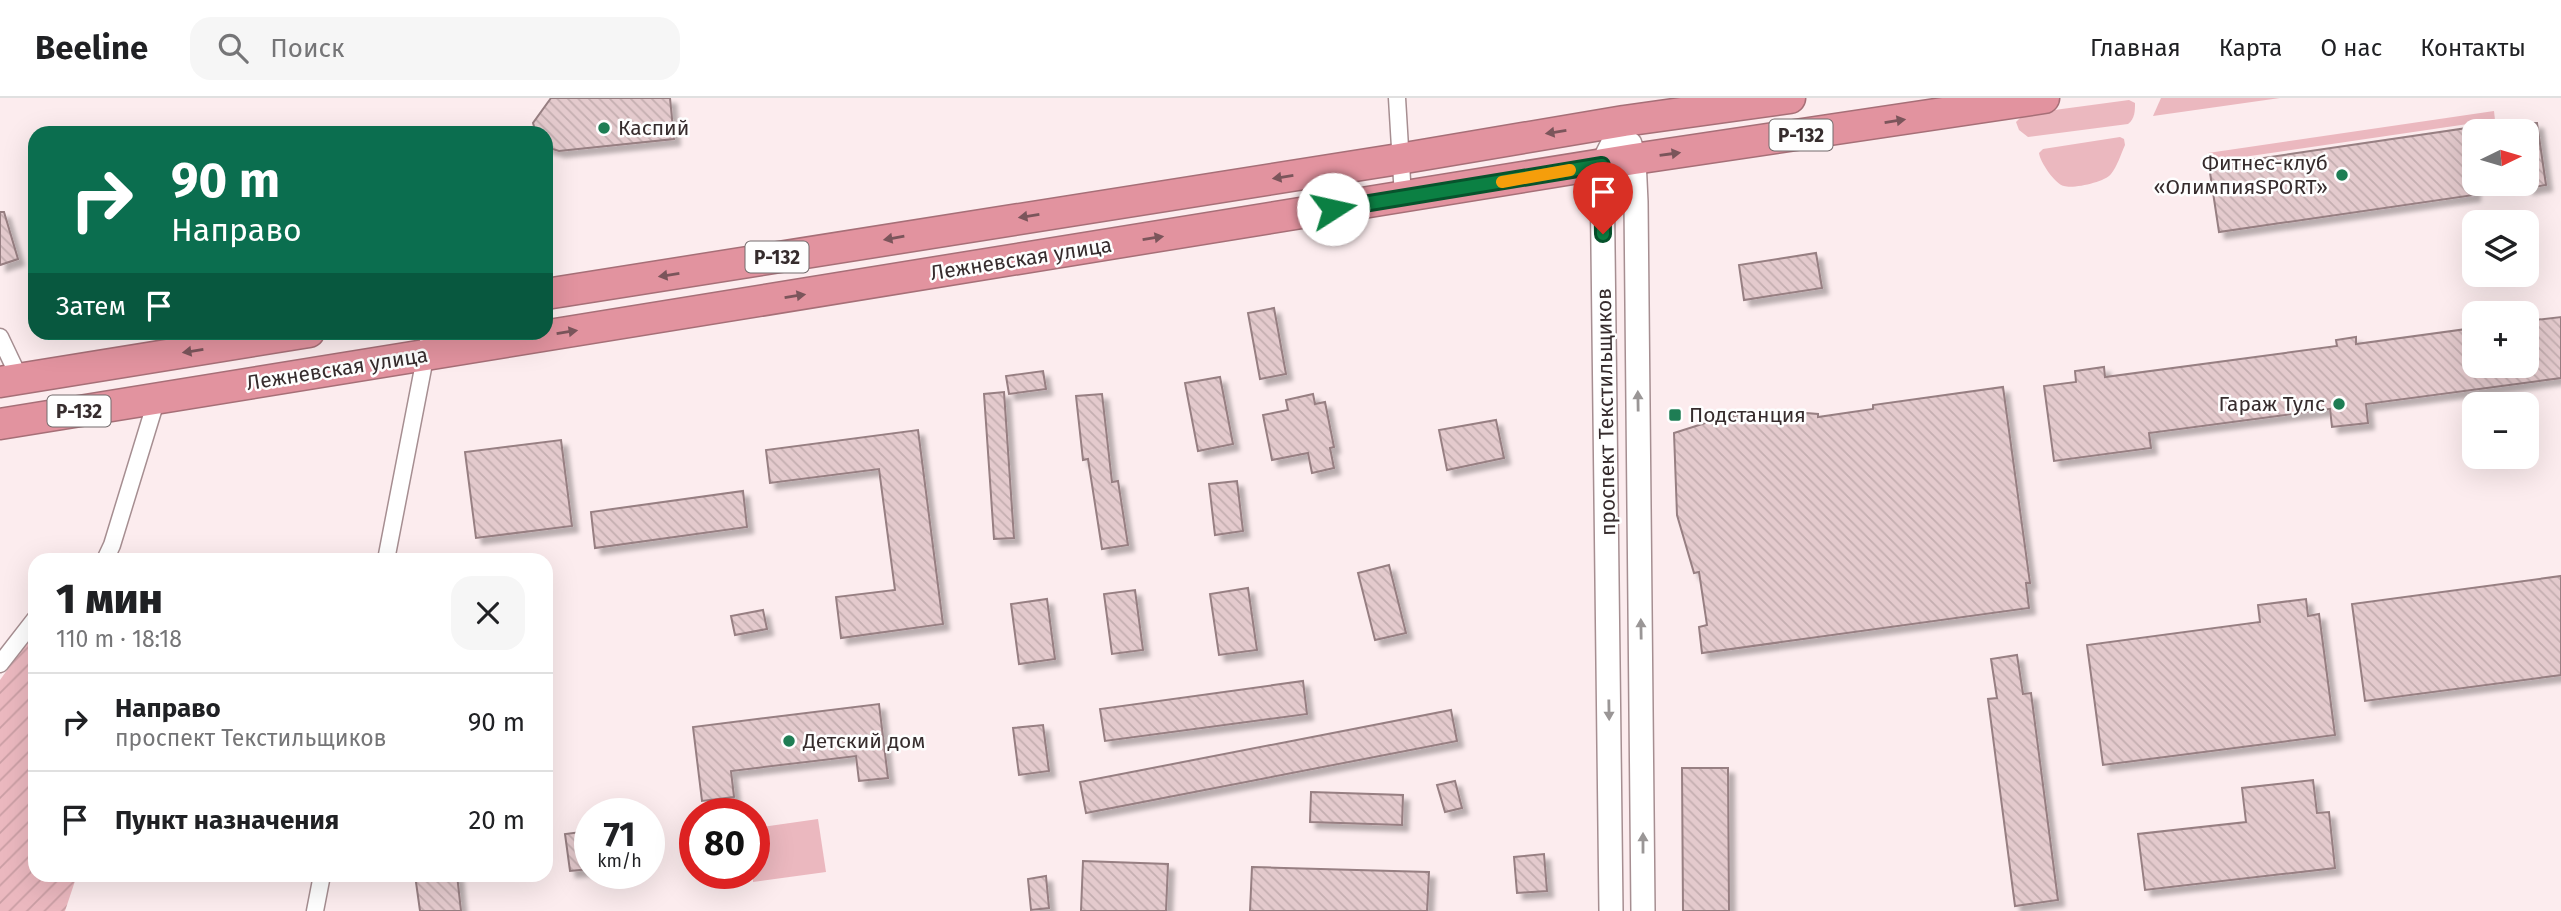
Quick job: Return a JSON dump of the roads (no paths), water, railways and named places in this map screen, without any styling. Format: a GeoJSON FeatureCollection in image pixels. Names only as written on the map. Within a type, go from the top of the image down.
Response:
{"type":"FeatureCollection","features":[{"type":"Feature","properties":{"kind":"highway","name":"Лежневская улица"},"geometry":{"type":"LineString","coordinates":[[553,294],[1624,121],[1790,98]]}},
{"type":"Feature","properties":{"kind":"highway","name":"Лежневская улица"},"geometry":{"type":"LineString","coordinates":[[553,325],[2044,98]]}},
{"type":"Feature","properties":{"kind":"highway","name":"Лежневская улица"},"geometry":{"type":"LineString","coordinates":[[12,380],[260,340]]}},
{"type":"Feature","properties":{"kind":"highway","name":"Лежневская улица"},"geometry":{"type":"LineString","coordinates":[[0,424],[157,398],[456,340]]}},
{"type":"Feature","properties":{"kind":"main road","name":"проспект Текстильщиков"},"geometry":{"type":"LineString","coordinates":[[1624,121],[1634,159],[1643,911]]}},
{"type":"Feature","properties":{"kind":"main road","name":"проспект Текстильщиков"},"geometry":{"type":"LineString","coordinates":[[1611,911],[1602,165],[1624,121]]}},
{"type":"Feature","properties":{"kind":"street"},"geometry":{"type":"LineString","coordinates":[[1397,98],[1403,197]]}},
{"type":"Feature","properties":{"kind":"street"},"geometry":{"type":"LineString","coordinates":[[0,337],[19,377],[12,380]]}},
{"type":"Feature","properties":{"kind":"street"},"geometry":{"type":"LineString","coordinates":[[387,553],[429,344]]}},
{"type":"Feature","properties":{"kind":"street"},"geometry":{"type":"LineString","coordinates":[[108,553],[157,398]]}},
{"type":"Feature","properties":{"kind":"street"},"geometry":{"type":"LineString","coordinates":[[0,664],[28,628]]}},
{"type":"Feature","properties":{"kind":"street"},"geometry":{"type":"LineString","coordinates":[[314,911],[320,882]]}},
{"type":"Feature","properties":{"kind":"place","name":"Каспий"},"geometry":{"type":"Point","coordinates":[604,128]}},
{"type":"Feature","properties":{"kind":"place","name":"Фитнес-клуб «ОлимпияSPORT»"},"geometry":{"type":"Point","coordinates":[2342,175]}},
{"type":"Feature","properties":{"kind":"place","name":"Гараж Тулс"},"geometry":{"type":"Point","coordinates":[2339,404]}},
{"type":"Feature","properties":{"kind":"place","name":"Подстанция"},"geometry":{"type":"Point","coordinates":[1675,415]}},
{"type":"Feature","properties":{"kind":"place","name":"Детский дом"},"geometry":{"type":"Point","coordinates":[789,741]}}]}
